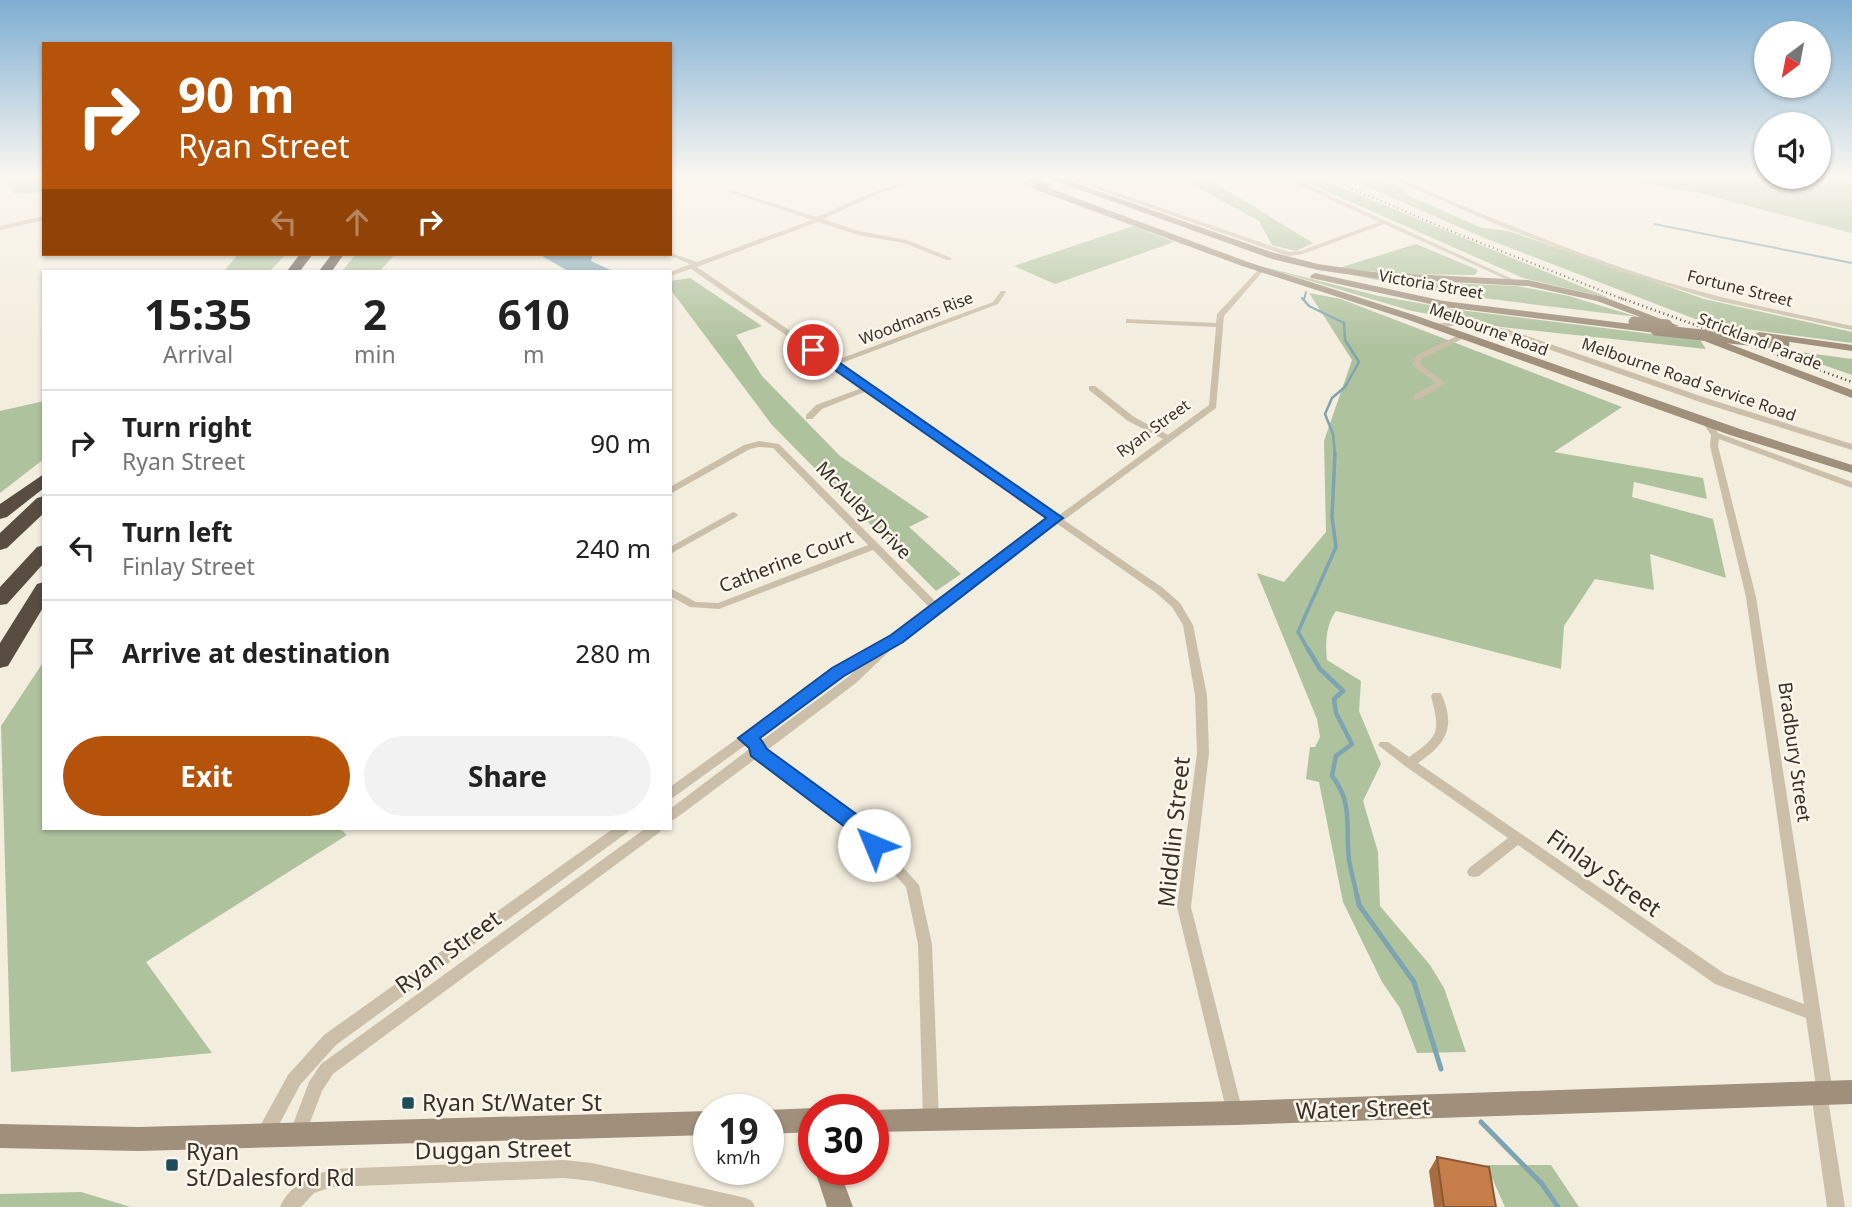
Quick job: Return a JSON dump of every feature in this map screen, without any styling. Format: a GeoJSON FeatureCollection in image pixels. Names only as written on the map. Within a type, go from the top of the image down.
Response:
{"type":"FeatureCollection","features":[{"type":"Feature","properties":{"kind":"highway"},"geometry":{"type":"LineString","coordinates":[[294,270],[305,256]]}},
{"type":"Feature","properties":{"kind":"highway"},"geometry":{"type":"LineString","coordinates":[[326,270],[336,256]]}},
{"type":"Feature","properties":{"kind":"highway"},"geometry":{"type":"LineString","coordinates":[[0,513],[42,481]]}},
{"type":"Feature","properties":{"kind":"highway"},"geometry":{"type":"LineString","coordinates":[[0,544],[42,504]]}},
{"type":"Feature","properties":{"kind":"highway"},"geometry":{"type":"LineString","coordinates":[[0,599],[42,553]]}},
{"type":"Feature","properties":{"kind":"highway"},"geometry":{"type":"LineString","coordinates":[[0,660],[42,591]]}},
{"type":"Feature","properties":{"kind":"main road","name":"Melbourne Road"},"geometry":{"type":"LineString","coordinates":[[1168,232],[1262,269],[1464,336],[1707,423],[1852,469]]}},
{"type":"Feature","properties":{"kind":"main road","name":"Victoria Street"},"geometry":{"type":"LineString","coordinates":[[1182,232],[1264,261],[1365,289],[1478,309],[1656,325],[1852,354]]}},
{"type":"Feature","properties":{"kind":"main road","name":"Victoria Street"},"geometry":{"type":"LineString","coordinates":[[1201,232],[1334,275],[1430,296],[1852,348]]}},
{"type":"Feature","properties":{"kind":"main road"},"geometry":{"type":"LineString","coordinates":[[1262,253],[1351,272],[1514,281]]}},
{"type":"Feature","properties":{"kind":"main road","name":"Strickland Parade"},"geometry":{"type":"LineString","coordinates":[[1514,281],[1600,299],[1656,325]]}},
{"type":"Feature","properties":{"kind":"main road","name":"Strickland Parade"},"geometry":{"type":"LineString","coordinates":[[1514,281],[1656,325],[1852,394]]}},
{"type":"Feature","properties":{"kind":"main road","name":"Water Street"},"geometry":{"type":"LineString","coordinates":[[889,1120],[1235,1113],[1852,1093]]}},
{"type":"Feature","properties":{"kind":"main road"},"geometry":{"type":"LineString","coordinates":[[0,1136],[138,1139],[693,1123]]}},
{"type":"Feature","properties":{"kind":"main road"},"geometry":{"type":"LineString","coordinates":[[832,1185],[840,1207]]}},
{"type":"Feature","properties":{"kind":"street"},"geometry":{"type":"LineString","coordinates":[[672,273],[786,232]]}},
{"type":"Feature","properties":{"kind":"street"},"geometry":{"type":"LineString","coordinates":[[856,232],[905,240],[949,259]]}},
{"type":"Feature","properties":{"kind":"street"},"geometry":{"type":"LineString","coordinates":[[1230,232],[1294,254],[1356,232]]}},
{"type":"Feature","properties":{"kind":"street","name":"Strickland Parade"},"geometry":{"type":"LineString","coordinates":[[1403,232],[1514,281]]}},
{"type":"Feature","properties":{"kind":"street","name":"Fortune Street"},"geometry":{"type":"LineString","coordinates":[[1526,232],[1663,283],[1733,302],[1852,328]]}},
{"type":"Feature","properties":{"kind":"street"},"geometry":{"type":"LineString","coordinates":[[672,255],[696,266],[1057,519]]}},
{"type":"Feature","properties":{"kind":"street"},"geometry":{"type":"LineString","coordinates":[[1470,280],[1488,276],[1475,264]]}},
{"type":"Feature","properties":{"kind":"street","name":"Strickland Parade"},"geometry":{"type":"LineString","coordinates":[[1475,264],[1542,286]]}},
{"type":"Feature","properties":{"kind":"street","name":"Ryan Street"},"geometry":{"type":"LineString","coordinates":[[672,793],[838,672],[897,638],[1213,406],[1220,316],[1262,269]]}},
{"type":"Feature","properties":{"kind":"street","name":"Woodmans Rise"},"geometry":{"type":"LineString","coordinates":[[833,363],[996,303],[1003,292]]}},
{"type":"Feature","properties":{"kind":"street"},"geometry":{"type":"LineString","coordinates":[[1129,321],[1219,326]]}},
{"type":"Feature","properties":{"kind":"street","name":"Melbourne Road Service Road"},"geometry":{"type":"LineString","coordinates":[[1435,326],[1461,323],[1504,331],[1732,410],[1852,447]]}},
{"type":"Feature","properties":{"kind":"street"},"geometry":{"type":"LineString","coordinates":[[1417,397],[1441,383],[1416,365],[1420,357],[1464,336]]}},
{"type":"Feature","properties":{"kind":"street"},"geometry":{"type":"LineString","coordinates":[[809,416],[819,407],[868,388]]}},
{"type":"Feature","properties":{"kind":"street"},"geometry":{"type":"LineString","coordinates":[[1092,388],[1131,419],[1168,438]]}},
{"type":"Feature","properties":{"kind":"street","name":"Bradbury Street"},"geometry":{"type":"LineString","coordinates":[[1707,423],[1715,435],[1714,450],[1751,597],[1836,1207]]}},
{"type":"Feature","properties":{"kind":"street"},"geometry":{"type":"LineString","coordinates":[[1715,435],[1852,485]]}},
{"type":"Feature","properties":{"kind":"street","name":"McAuley Drive"},"geometry":{"type":"LineString","coordinates":[[672,490],[743,449],[762,444],[781,450],[937,609]]}},
{"type":"Feature","properties":{"kind":"street"},"geometry":{"type":"LineString","coordinates":[[672,550],[734,515]]}},
{"type":"Feature","properties":{"kind":"street","name":"Middlin Street"},"geometry":{"type":"LineString","coordinates":[[1057,519],[1170,599],[1181,611],[1190,630],[1203,717],[1203,753],[1184,907],[1235,1113]]}},
{"type":"Feature","properties":{"kind":"street","name":"Catherine Court"},"geometry":{"type":"LineString","coordinates":[[672,592],[697,606],[723,605],[875,546]]}},
{"type":"Feature","properties":{"kind":"street","name":"Ryan Street"},"geometry":{"type":"LineString","coordinates":[[672,815],[861,673],[897,638]]}},
{"type":"Feature","properties":{"kind":"street"},"geometry":{"type":"LineString","coordinates":[[1409,763],[1442,737],[1444,722],[1437,696]]}},
{"type":"Feature","properties":{"kind":"street"},"geometry":{"type":"LineString","coordinates":[[747,738],[758,745],[758,751],[856,824],[912,885],[925,944],[931,1119]]}},
{"type":"Feature","properties":{"kind":"street","name":"Finlay Street"},"geometry":{"type":"LineString","coordinates":[[1384,745],[1726,982],[1811,1013]]}},
{"type":"Feature","properties":{"kind":"street"},"geometry":{"type":"LineString","coordinates":[[594,849],[609,830]]}},
{"type":"Feature","properties":{"kind":"street","name":"Ryan Street"},"geometry":{"type":"LineString","coordinates":[[264,1136],[294,1080],[330,1040],[620,830]]}},
{"type":"Feature","properties":{"kind":"street","name":"Ryan Street"},"geometry":{"type":"LineString","coordinates":[[297,1135],[315,1087],[327,1069],[652,830]]}},
{"type":"Feature","properties":{"kind":"street"},"geometry":{"type":"LineString","coordinates":[[1474,872],[1517,838]]}},
{"type":"Feature","properties":{"kind":"street","name":"Duggan Street"},"geometry":{"type":"LineString","coordinates":[[289,1207],[308,1188],[332,1178],[545,1169],[592,1172],[746,1207]]}},
{"type":"Feature","properties":{"kind":"green space"},"geometry":{"type":"Polygon","coordinates":[[[1114,232],[1149,232],[1174,242],[1055,284],[1014,266],[1114,232]]]}},
{"type":"Feature","properties":{"kind":"green space"},"geometry":{"type":"Polygon","coordinates":[[[1265,232],[1296,232],[1313,243],[1296,251],[1272,245],[1265,232]]]}},
{"type":"Feature","properties":{"kind":"green space"},"geometry":{"type":"Polygon","coordinates":[[[1420,232],[1450,232],[1609,298],[1523,278],[1420,232]]]}},
{"type":"Feature","properties":{"kind":"green space"},"geometry":{"type":"Polygon","coordinates":[[[1471,232],[1513,232],[1704,299],[1852,332],[1852,343],[1708,324],[1471,232]]]}},
{"type":"Feature","properties":{"kind":"green space"},"geometry":{"type":"Polygon","coordinates":[[[1416,244],[1478,270],[1475,275],[1395,274],[1339,268],[1416,244]]]}},
{"type":"Feature","properties":{"kind":"green space"},"geometry":{"type":"Polygon","coordinates":[[[236,256],[284,256],[271,270],[225,270],[236,256]]]}},
{"type":"Feature","properties":{"kind":"green space"},"geometry":{"type":"Polygon","coordinates":[[[354,256],[393,256],[381,270],[343,270],[354,256]]]}},
{"type":"Feature","properties":{"kind":"green space"},"geometry":{"type":"Polygon","coordinates":[[[1260,266],[1379,296],[1452,309],[1700,340],[1706,349],[1501,327],[1412,311],[1260,266]]]}},
{"type":"Feature","properties":{"kind":"green space"},"geometry":{"type":"Polygon","coordinates":[[[1352,275],[1422,282],[1517,286],[1569,296],[1638,317],[1449,294],[1352,275]]]}},
{"type":"Feature","properties":{"kind":"green space"},"geometry":{"type":"Polygon","coordinates":[[[690,278],[762,326],[736,335],[762,376],[840,456],[929,517],[909,527],[961,574],[936,591],[772,425],[672,292],[672,281],[690,278]]]}},
{"type":"Feature","properties":{"kind":"green space"},"geometry":{"type":"Polygon","coordinates":[[[1309,293],[1341,299],[1622,407],[1554,452],[1703,478],[1707,499],[1634,482],[1632,497],[1713,519],[1726,578],[1650,554],[1654,590],[1595,579],[1564,626],[1561,669],[1336,611],[1333,616],[1327,634],[1327,660],[1361,681],[1359,711],[1381,764],[1363,801],[1378,852],[1380,906],[1430,965],[1444,988],[1466,1052],[1417,1053],[1400,1008],[1382,982],[1343,902],[1319,782],[1306,779],[1310,747],[1315,747],[1320,737],[1317,719],[1257,573],[1284,582],[1326,532],[1324,441],[1352,360],[1309,293]]]}},
{"type":"Feature","properties":{"kind":"green space"},"geometry":{"type":"Polygon","coordinates":[[[1778,349],[1852,359],[1852,375],[1778,349]]]}},
{"type":"Feature","properties":{"kind":"green space"},"geometry":{"type":"Polygon","coordinates":[[[42,401],[42,461],[0,493],[0,411],[42,401]]]}},
{"type":"Feature","properties":{"kind":"green space"},"geometry":{"type":"Polygon","coordinates":[[[42,664],[42,830],[341,830],[347,835],[146,962],[212,1053],[11,1072],[1,726],[42,664]]]}},
{"type":"Feature","properties":{"kind":"green space"},"geometry":{"type":"Polygon","coordinates":[[[1486,1165],[1551,1165],[1579,1207],[1505,1207],[1486,1165]]]}},
{"type":"Feature","properties":{"kind":"green space"},"geometry":{"type":"Polygon","coordinates":[[[81,1192],[131,1207],[0,1207],[0,1194],[81,1192]]]}},
{"type":"Feature","properties":{"kind":"water"},"geometry":{"type":"Polygon","coordinates":[[[542,256],[592,256],[591,261],[611,270],[566,270],[542,256]]]}},
{"type":"Feature","properties":{"kind":"building"},"geometry":{"type":"Polygon","coordinates":[[[1437,1157],[1489,1167],[1496,1207],[1444,1207],[1437,1157]]]}},
{"type":"Feature","properties":{"kind":"waterway"},"geometry":{"type":"LineString","coordinates":[[1696,232],[1852,263]]}},
{"type":"Feature","properties":{"kind":"waterway"},"geometry":{"type":"LineString","coordinates":[[1304,300],[1306,292]]}},
{"type":"Feature","properties":{"kind":"waterway"},"geometry":{"type":"LineString","coordinates":[[1302,298],[1309,306],[1344,323],[1345,340],[1359,362],[1345,387],[1332,398],[1325,414],[1333,434],[1335,454]]}},
{"type":"Feature","properties":{"kind":"waterway"},"geometry":{"type":"LineString","coordinates":[[1309,651],[1298,632],[1336,547],[1332,517],[1335,454]]}},
{"type":"Feature","properties":{"kind":"waterway"},"geometry":{"type":"LineString","coordinates":[[1308,649],[1320,669],[1343,691],[1334,699],[1336,713],[1352,744],[1336,756],[1332,776],[1339,786],[1346,806],[1349,860],[1357,897]]}},
{"type":"Feature","properties":{"kind":"waterway"},"geometry":{"type":"LineString","coordinates":[[1357,895],[1359,905],[1414,982],[1441,1069]]}},
{"type":"Feature","properties":{"kind":"waterway"},"geometry":{"type":"LineString","coordinates":[[1481,1122],[1542,1184],[1558,1207]]}},
{"type":"Feature","properties":{"kind":"railway"},"geometry":{"type":"LineString","coordinates":[[1454,232],[1625,300]]}},
{"type":"Feature","properties":{"kind":"railway"},"geometry":{"type":"LineString","coordinates":[[1621,298],[1852,382]]}},
{"type":"Feature","properties":{"kind":"place","name":"Ryan St/Water St"},"geometry":{"type":"Point","coordinates":[408,1103]}},
{"type":"Feature","properties":{"kind":"place","name":"Ryan St/Dalesford Rd"},"geometry":{"type":"Point","coordinates":[172,1165]}},
{"type":"Feature","properties":{"kind":"route"},"geometry":{"type":"LineString","coordinates":[[813,350],[1056,518],[897,638],[838,672],[747,738],[758,745],[758,751],[856,824],[874,845]]}}]}
